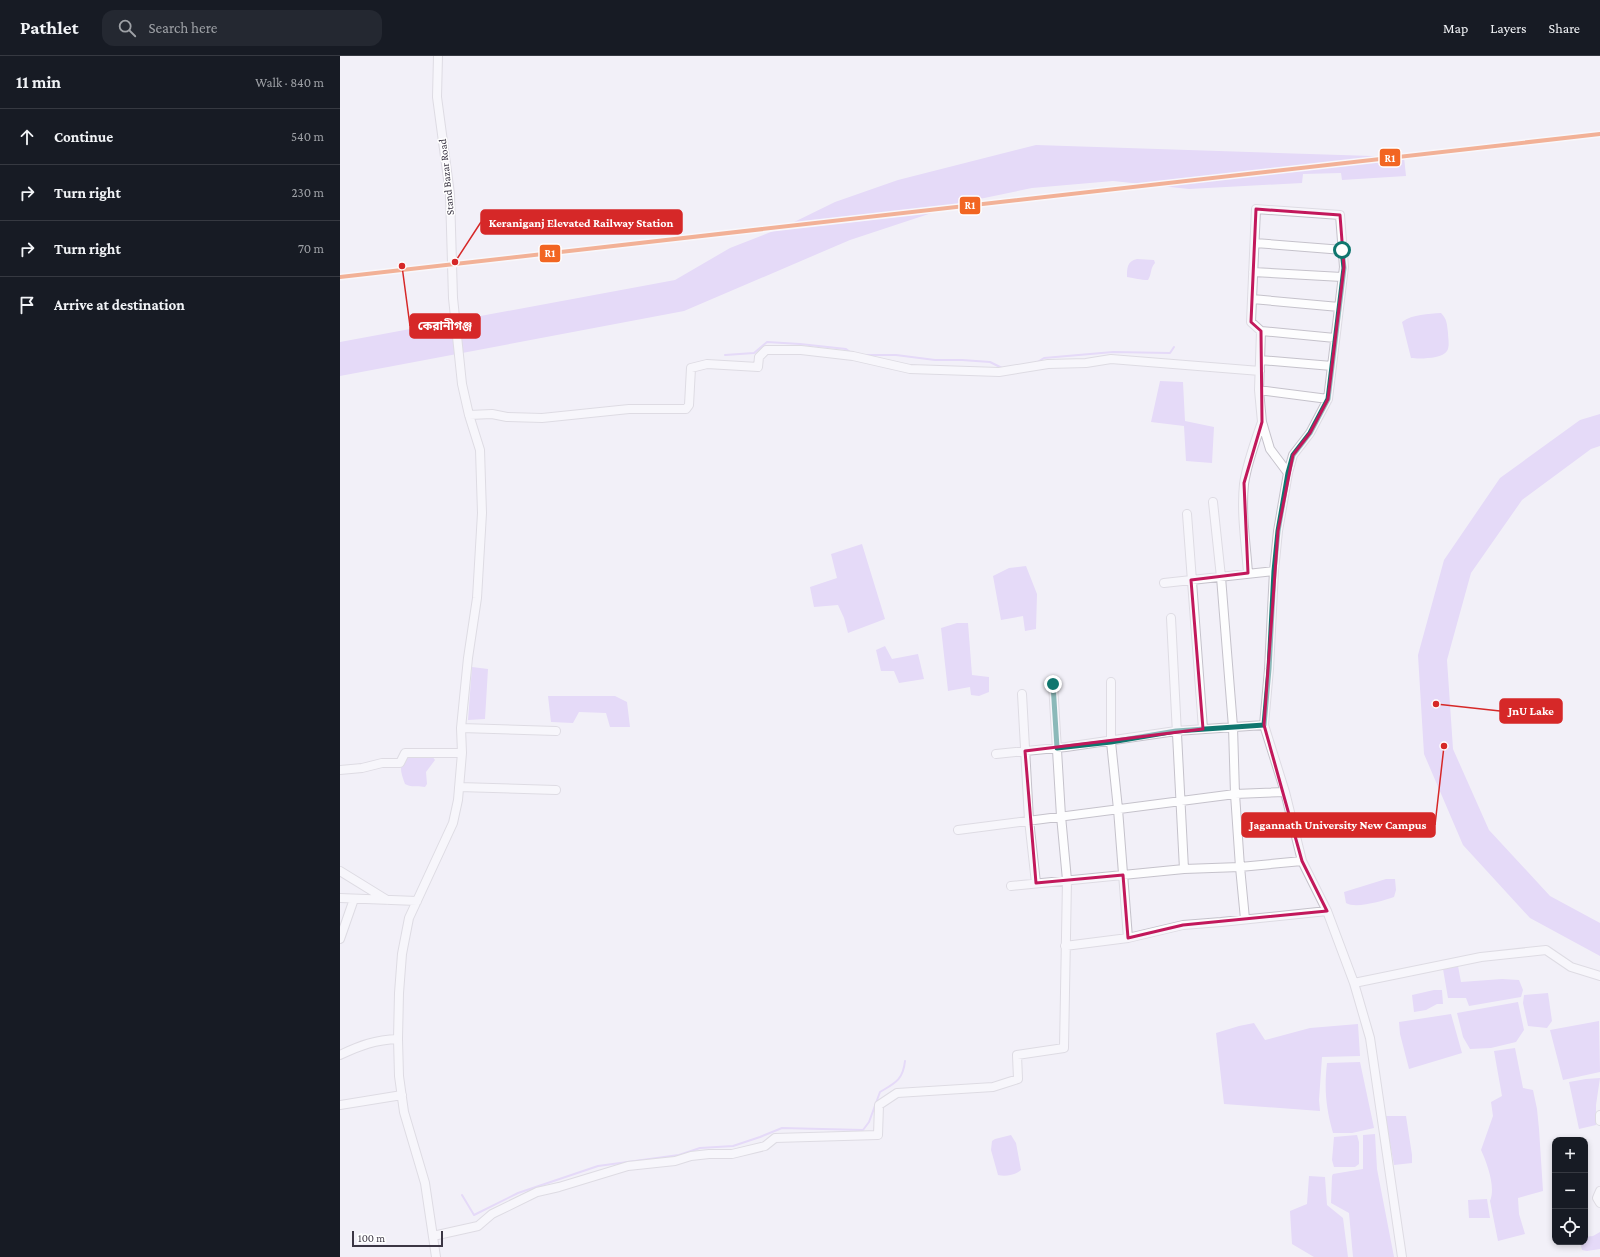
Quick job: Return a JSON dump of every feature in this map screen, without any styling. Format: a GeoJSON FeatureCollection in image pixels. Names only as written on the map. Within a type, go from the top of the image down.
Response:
{"type":"FeatureCollection","features":[{"type":"Feature","properties":{"kind":"street","name":"Stand Bazar Road"},"geometry":{"type":"LineString","coordinates":[[436,1257],[425,1183],[404,1112],[402,1095],[398,1039],[402,954],[410,918],[453,823],[459,787],[462,753],[461,728],[468,658],[477,598],[482,512],[480,450],[469,415],[462,384],[453,298],[450,194],[437,97],[438,56]]}},
{"type":"Feature","properties":{"kind":"street"},"geometry":{"type":"LineString","coordinates":[[1336,338],[1261,331],[1251,322],[1256,209],[1340,215],[1342,277],[1336,338],[1328,399],[1310,433],[1293,455],[1288,473],[1278,531],[1274,571],[1270,661],[1264,725],[1285,792],[1302,861],[1327,911],[1354,983],[1370,1038],[1402,1257]]}},
{"type":"Feature","properties":{"kind":"street"},"geometry":{"type":"LineString","coordinates":[[1255,242],[1342,250]]}},
{"type":"Feature","properties":{"kind":"street"},"geometry":{"type":"LineString","coordinates":[[1253,272],[1342,277]]}},
{"type":"Feature","properties":{"kind":"street"},"geometry":{"type":"LineString","coordinates":[[1252,299],[1339,308]]}},
{"type":"Feature","properties":{"kind":"street"},"geometry":{"type":"LineString","coordinates":[[1261,331],[1259,390],[1262,422],[1270,449],[1288,473]]}},
{"type":"Feature","properties":{"kind":"street"},"geometry":{"type":"LineString","coordinates":[[469,415],[492,414],[507,417],[542,418],[629,408],[686,409],[689,405],[690,368],[707,364],[758,368],[759,357],[766,350],[801,350],[853,356],[910,369],[999,372],[1048,364],[1086,363],[1112,359],[1260,371]]}},
{"type":"Feature","properties":{"kind":"street"},"geometry":{"type":"LineString","coordinates":[[1260,360],[1332,366]]}},
{"type":"Feature","properties":{"kind":"street"},"geometry":{"type":"LineString","coordinates":[[1259,390],[1328,399]]}},
{"type":"Feature","properties":{"kind":"street"},"geometry":{"type":"LineString","coordinates":[[1248,573],[1243,504],[1244,483],[1252,450],[1262,422]]}},
{"type":"Feature","properties":{"kind":"street"},"geometry":{"type":"LineString","coordinates":[[1213,502],[1221,577],[1233,727],[1235,794],[1245,920]]}},
{"type":"Feature","properties":{"kind":"street"},"geometry":{"type":"LineString","coordinates":[[1187,514],[1203,729]]}},
{"type":"Feature","properties":{"kind":"street"},"geometry":{"type":"LineString","coordinates":[[1164,583],[1274,571]]}},
{"type":"Feature","properties":{"kind":"street"},"geometry":{"type":"LineString","coordinates":[[1171,618],[1176,731],[1182,801],[1184,869]]}},
{"type":"Feature","properties":{"kind":"street"},"geometry":{"type":"LineString","coordinates":[[1111,682],[1111,742],[1128,938]]}},
{"type":"Feature","properties":{"kind":"street"},"geometry":{"type":"LineString","coordinates":[[433,1236],[478,1226],[492,1214],[537,1192],[559,1187],[628,1166],[675,1161],[692,1156],[709,1154],[732,1154],[765,1146],[774,1138],[847,1137],[878,1134],[879,1105],[898,1093],[993,1087],[1018,1080],[1016,1055],[1064,1048],[1067,880],[1061,816],[1053,684]]}},
{"type":"Feature","properties":{"kind":"street"},"geometry":{"type":"LineString","coordinates":[[1022,694],[1029,820],[1036,884]]}},
{"type":"Feature","properties":{"kind":"street"},"geometry":{"type":"LineString","coordinates":[[996,754],[1111,742],[1176,731],[1264,725]]}},
{"type":"Feature","properties":{"kind":"street"},"geometry":{"type":"LineString","coordinates":[[461,728],[556,731]]}},
{"type":"Feature","properties":{"kind":"street"},"geometry":{"type":"LineString","coordinates":[[341,769],[362,768],[382,763],[400,763],[405,753],[462,753]]}},
{"type":"Feature","properties":{"kind":"street"},"geometry":{"type":"LineString","coordinates":[[459,787],[556,790]]}},
{"type":"Feature","properties":{"kind":"street"},"geometry":{"type":"LineString","coordinates":[[958,830],[1235,794],[1285,792]]}},
{"type":"Feature","properties":{"kind":"street"},"geometry":{"type":"LineString","coordinates":[[1011,886],[1184,869],[1240,867],[1302,861]]}},
{"type":"Feature","properties":{"kind":"street"},"geometry":{"type":"LineString","coordinates":[[340,871],[387,900]]}},
{"type":"Feature","properties":{"kind":"street"},"geometry":{"type":"LineString","coordinates":[[340,898],[417,901]]}},
{"type":"Feature","properties":{"kind":"street"},"geometry":{"type":"LineString","coordinates":[[340,939],[354,899]]}},
{"type":"Feature","properties":{"kind":"street"},"geometry":{"type":"LineString","coordinates":[[1065,946],[1128,938],[1183,925],[1327,911]]}},
{"type":"Feature","properties":{"kind":"street"},"geometry":{"type":"LineString","coordinates":[[1354,983],[1481,957],[1546,950],[1571,967],[1600,976]]}},
{"type":"Feature","properties":{"kind":"street"},"geometry":{"type":"LineString","coordinates":[[340,1055],[364,1044],[380,1040],[398,1039]]}},
{"type":"Feature","properties":{"kind":"street"},"geometry":{"type":"LineString","coordinates":[[340,1105],[402,1095]]}},
{"type":"Feature","properties":{"kind":"street"},"geometry":{"type":"LineString","coordinates":[[1600,1115],[1600,1121]]}},
{"type":"Feature","properties":{"kind":"street"},"geometry":{"type":"LineString","coordinates":[[1600,1191],[1597,1198],[1600,1203]]}},
{"type":"Feature","properties":{"kind":"highlighted area"},"geometry":{"type":"Polygon","coordinates":[[[1256,209],[1340,215],[1344,267],[1328,399],[1310,433],[1293,455],[1278,531],[1264,725],[1302,861],[1327,911],[1183,925],[1128,938],[1123,875],[1036,883],[1025,751],[1203,729],[1191,580],[1248,573],[1244,483],[1262,422],[1261,331],[1251,322],[1256,209]]]}},
{"type":"Feature","properties":{"kind":"shaded area"},"geometry":{"type":"Polygon","coordinates":[[[1036,145],[1404,157],[1406,176],[1342,180],[1341,173],[1303,174],[1302,183],[1189,189],[1113,181],[1032,188],[965,202],[850,240],[684,311],[340,376],[340,342],[675,280],[730,248],[786,226],[835,202],[898,180],[1036,145]]]}},
{"type":"Feature","properties":{"kind":"shaded area"},"geometry":{"type":"Polygon","coordinates":[[[1137,259],[1154,260],[1155,263],[1152,267],[1148,280],[1127,277],[1129,263],[1137,259]]]}},
{"type":"Feature","properties":{"kind":"shaded area"},"geometry":{"type":"Polygon","coordinates":[[[1441,313],[1447,324],[1449,344],[1447,351],[1436,357],[1411,358],[1402,322],[1416,316],[1441,313]]]}},
{"type":"Feature","properties":{"kind":"shaded area"},"geometry":{"type":"Polygon","coordinates":[[[1160,381],[1183,382],[1185,421],[1214,427],[1212,463],[1186,461],[1184,426],[1151,422],[1160,381]]]}},
{"type":"Feature","properties":{"kind":"shaded area"},"geometry":{"type":"Polygon","coordinates":[[[1600,414],[1600,446],[1591,449],[1522,500],[1471,573],[1447,660],[1453,749],[1489,830],[1550,896],[1600,923],[1600,956],[1530,918],[1463,845],[1424,754],[1418,655],[1444,560],[1500,478],[1580,420],[1600,414]]]}},
{"type":"Feature","properties":{"kind":"shaded area"},"geometry":{"type":"Polygon","coordinates":[[[862,544],[885,619],[848,633],[844,618],[838,605],[814,607],[810,587],[837,578],[831,554],[862,544]]]}},
{"type":"Feature","properties":{"kind":"shaded area"},"geometry":{"type":"Polygon","coordinates":[[[1026,566],[1037,594],[1036,629],[1025,631],[1023,616],[1001,620],[993,576],[1009,568],[1026,566]]]}},
{"type":"Feature","properties":{"kind":"shaded area"},"geometry":{"type":"Polygon","coordinates":[[[957,623],[968,623],[972,675],[989,677],[989,692],[979,696],[971,695],[970,687],[948,691],[941,628],[957,623]]]}},
{"type":"Feature","properties":{"kind":"shaded area"},"geometry":{"type":"Polygon","coordinates":[[[885,646],[892,659],[918,654],[924,679],[899,683],[894,671],[881,671],[876,650],[885,646]]]}},
{"type":"Feature","properties":{"kind":"shaded area"},"geometry":{"type":"Polygon","coordinates":[[[472,667],[488,669],[485,719],[468,720],[472,667]]]}},
{"type":"Feature","properties":{"kind":"shaded area"},"geometry":{"type":"Polygon","coordinates":[[[548,696],[615,696],[627,702],[630,727],[610,727],[606,713],[579,712],[573,723],[551,722],[548,696]]]}},
{"type":"Feature","properties":{"kind":"shaded area"},"geometry":{"type":"Polygon","coordinates":[[[406,756],[432,756],[435,760],[426,772],[427,784],[425,787],[410,786],[405,784],[401,773],[401,766],[406,756]]]}},
{"type":"Feature","properties":{"kind":"shaded area"},"geometry":{"type":"Polygon","coordinates":[[[1386,879],[1395,879],[1396,890],[1394,897],[1362,905],[1350,905],[1346,903],[1344,892],[1386,879]]]}},
{"type":"Feature","properties":{"kind":"shaded area"},"geometry":{"type":"Polygon","coordinates":[[[1458,966],[1461,982],[1502,979],[1519,980],[1523,990],[1521,997],[1469,1006],[1466,998],[1448,998],[1443,969],[1458,966]]]}},
{"type":"Feature","properties":{"kind":"shaded area"},"geometry":{"type":"Polygon","coordinates":[[[1434,990],[1442,990],[1443,1004],[1437,1004],[1426,1010],[1414,1012],[1412,995],[1434,990]]]}},
{"type":"Feature","properties":{"kind":"shaded area"},"geometry":{"type":"Polygon","coordinates":[[[1548,993],[1552,1021],[1547,1028],[1528,1026],[1523,1003],[1524,995],[1548,993]]]}},
{"type":"Feature","properties":{"kind":"shaded area"},"geometry":{"type":"Polygon","coordinates":[[[1518,1002],[1524,1030],[1516,1042],[1491,1048],[1470,1049],[1463,1037],[1457,1013],[1518,1002]]]}},
{"type":"Feature","properties":{"kind":"shaded area"},"geometry":{"type":"Polygon","coordinates":[[[1451,1014],[1462,1053],[1409,1069],[1400,1034],[1399,1022],[1451,1014]]]}},
{"type":"Feature","properties":{"kind":"shaded area"},"geometry":{"type":"Polygon","coordinates":[[[1599,1021],[1600,1072],[1563,1080],[1550,1030],[1599,1021]]]}},
{"type":"Feature","properties":{"kind":"shaded area"},"geometry":{"type":"Polygon","coordinates":[[[1254,1023],[1265,1040],[1310,1028],[1358,1024],[1360,1056],[1322,1057],[1319,1100],[1320,1111],[1224,1104],[1216,1033],[1254,1023]]]}},
{"type":"Feature","properties":{"kind":"shaded area"},"geometry":{"type":"Polygon","coordinates":[[[1515,1048],[1523,1088],[1533,1090],[1537,1109],[1543,1191],[1518,1198],[1519,1214],[1525,1234],[1498,1241],[1490,1201],[1492,1195],[1491,1182],[1488,1168],[1481,1150],[1493,1116],[1491,1102],[1502,1096],[1494,1051],[1515,1048]]]}},
{"type":"Feature","properties":{"kind":"shaded area"},"geometry":{"type":"Polygon","coordinates":[[[1360,1062],[1374,1128],[1352,1133],[1333,1133],[1326,1099],[1327,1063],[1360,1062]]]}},
{"type":"Feature","properties":{"kind":"shaded area"},"geometry":{"type":"Polygon","coordinates":[[[1600,1078],[1596,1105],[1596,1125],[1579,1129],[1569,1082],[1600,1078]]]}},
{"type":"Feature","properties":{"kind":"shaded area"},"geometry":{"type":"Polygon","coordinates":[[[1385,1116],[1406,1116],[1412,1163],[1394,1165],[1385,1116]]]}},
{"type":"Feature","properties":{"kind":"shaded area"},"geometry":{"type":"Polygon","coordinates":[[[1375,1134],[1377,1169],[1394,1257],[1353,1257],[1349,1213],[1331,1203],[1332,1176],[1333,1174],[1363,1169],[1363,1135],[1375,1134]]]}},
{"type":"Feature","properties":{"kind":"shaded area"},"geometry":{"type":"Polygon","coordinates":[[[1011,1135],[1016,1143],[1021,1170],[1010,1175],[998,1175],[991,1150],[992,1141],[1011,1135]]]}},
{"type":"Feature","properties":{"kind":"shaded area"},"geometry":{"type":"Polygon","coordinates":[[[1357,1135],[1359,1142],[1359,1164],[1355,1167],[1334,1167],[1332,1160],[1334,1137],[1357,1135]]]}},
{"type":"Feature","properties":{"kind":"shaded area"},"geometry":{"type":"Polygon","coordinates":[[[1309,1176],[1325,1177],[1327,1205],[1343,1218],[1348,1257],[1314,1257],[1292,1244],[1290,1211],[1307,1204],[1309,1176]]]}},
{"type":"Feature","properties":{"kind":"shaded area"},"geometry":{"type":"Polygon","coordinates":[[[1487,1199],[1490,1218],[1469,1218],[1468,1200],[1487,1199]]]}},
{"type":"Feature","properties":{"kind":"shaded area"},"geometry":{"type":"Polygon","coordinates":[[[1600,1232],[1600,1249],[1587,1251],[1582,1250],[1581,1245],[1588,1245],[1588,1237],[1593,1236],[1600,1232]]]}},
{"type":"Feature","properties":{"kind":"waterway"},"geometry":{"type":"LineString","coordinates":[[725,355],[754,353],[767,342],[846,349],[850,352]]}},
{"type":"Feature","properties":{"kind":"waterway"},"geometry":{"type":"LineString","coordinates":[[1036,363],[1044,358],[1113,352],[1170,353],[1174,347]]}},
{"type":"Feature","properties":{"kind":"waterway"},"geometry":{"type":"LineString","coordinates":[[864,355],[896,355],[935,360],[990,362],[1002,368]]}},
{"type":"Feature","properties":{"kind":"waterway"},"geometry":{"type":"LineString","coordinates":[[462,1195],[474,1215],[518,1193],[598,1166],[679,1155],[700,1148],[733,1146],[782,1128],[863,1130],[869,1122],[880,1092],[900,1077],[905,1061]]}},
{"type":"Feature","properties":{"kind":"transit line","name":"R1"},"geometry":{"type":"LineString","coordinates":[[340,277],[1600,134]]}},
{"type":"Feature","properties":{"kind":"place","name":"Keraniganj Elevated Railway Station"},"geometry":{"type":"Point","coordinates":[455,262]}},
{"type":"Feature","properties":{"kind":"place","name":"কেরানীগঞ্জ"},"geometry":{"type":"Point","coordinates":[402,266]}},
{"type":"Feature","properties":{"kind":"place","name":"JnU Lake"},"geometry":{"type":"Point","coordinates":[1436,704]}},
{"type":"Feature","properties":{"kind":"place","name":"Jagannath University New Campus"},"geometry":{"type":"Point","coordinates":[1444,746]}},
{"type":"Feature","properties":{"kind":"route"},"geometry":{"type":"LineString","coordinates":[[1053,684],[1057,748],[1111,742],[1176,731],[1264,725],[1278,531],[1288,473],[1293,455],[1310,433],[1328,399],[1344,268],[1342,250]]}}]}
